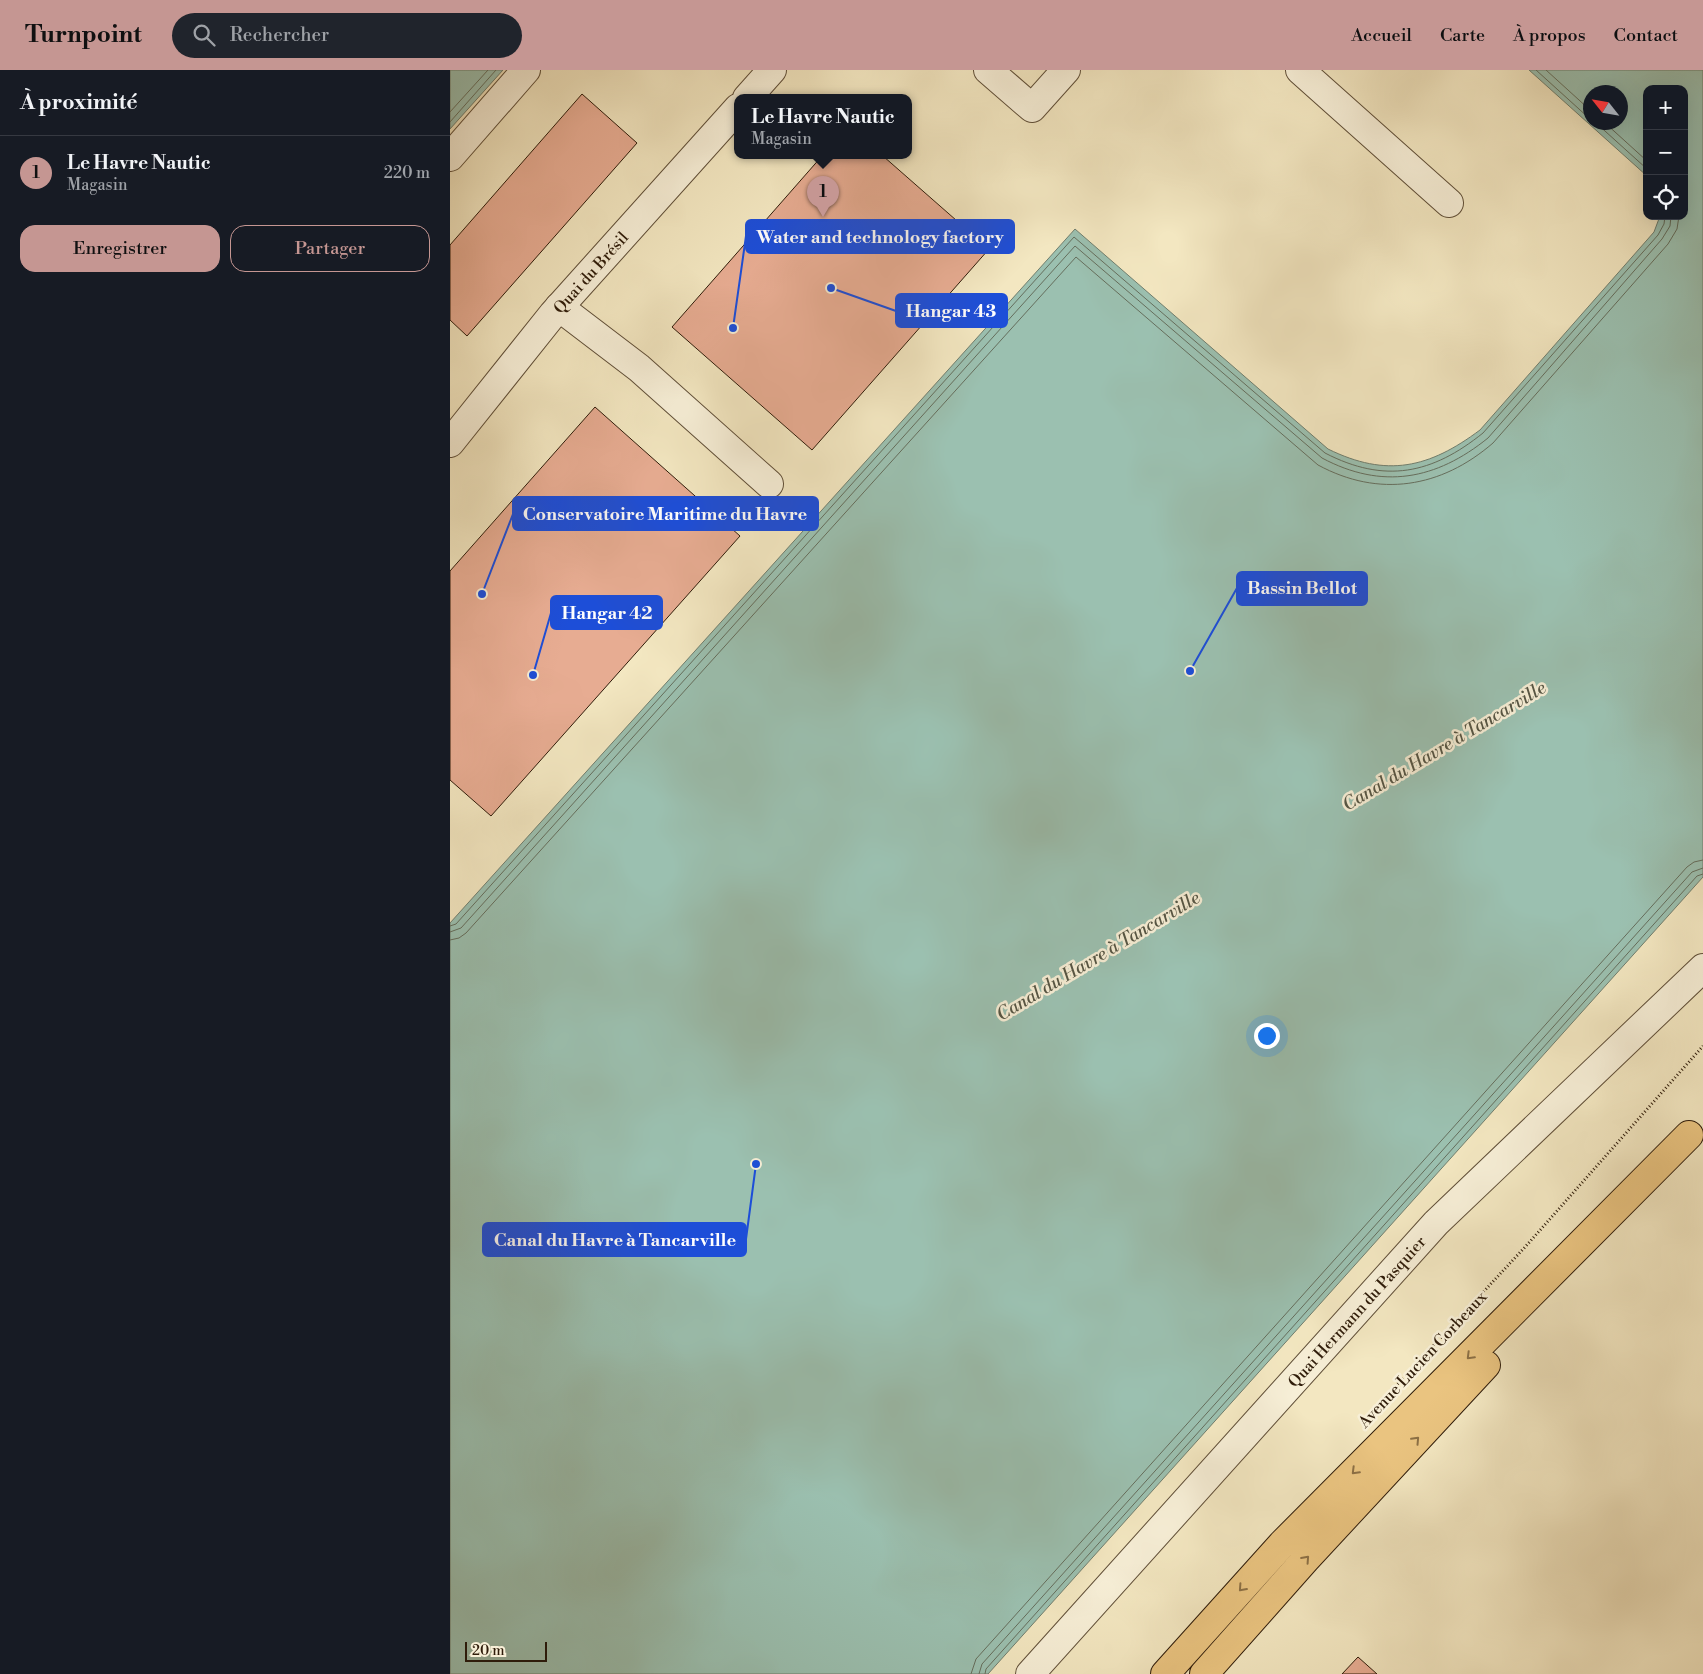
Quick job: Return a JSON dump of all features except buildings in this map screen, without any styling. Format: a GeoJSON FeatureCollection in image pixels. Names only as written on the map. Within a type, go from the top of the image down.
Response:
{"type":"FeatureCollection","features":[{"type":"Feature","properties":{"kind":"main road","name":"Avenue Lucien Corbeaux"},"geometry":{"type":"LineString","coordinates":[[1165,1674],[1282,1544],[1696,1127]]}},
{"type":"Feature","properties":{"kind":"main road","name":"Avenue Lucien Corbeaux"},"geometry":{"type":"LineString","coordinates":[[1204,1674],[1306,1559],[1501,1350],[1696,1127]]}},
{"type":"Feature","properties":{"kind":"lane"},"geometry":{"type":"LineString","coordinates":[[450,157],[526,70]]}},
{"type":"Feature","properties":{"kind":"lane"},"geometry":{"type":"LineString","coordinates":[[751,94],[772,70]]}},
{"type":"Feature","properties":{"kind":"lane"},"geometry":{"type":"LineString","coordinates":[[988,70],[1032,108],[1066,70]]}},
{"type":"Feature","properties":{"kind":"lane"},"geometry":{"type":"LineString","coordinates":[[1300,70],[1449,203]]}},
{"type":"Feature","properties":{"kind":"lane","name":"Quai du Brésil"},"geometry":{"type":"LineString","coordinates":[[450,443],[559,307],[734,112]]}},
{"type":"Feature","properties":{"kind":"lane"},"geometry":{"type":"LineString","coordinates":[[559,307],[639,368],[769,484]]}},
{"type":"Feature","properties":{"kind":"lane","name":"Quai Hermann du Pasquier"},"geometry":{"type":"LineString","coordinates":[[1030,1674],[1436,1224],[1703,968]]}},
{"type":"Feature","properties":{"kind":"path","name":"Avenue Lucien Corbeaux"},"geometry":{"type":"LineString","coordinates":[[1376,1408],[1526,1246],[1703,1046]]}},
{"type":"Feature","properties":{"kind":"water"},"geometry":{"type":"Polygon","coordinates":[[[450,70],[503,70],[450,129],[450,70]]]}},
{"type":"Feature","properties":{"kind":"water"},"geometry":{"type":"Polygon","coordinates":[[[1529,70],[1703,70],[1703,877],[988,1674],[450,1674],[450,923],[1075,229],[1328,449],[1369,464],[1389,466],[1407,465],[1443,453],[1480,430],[1654,232],[1658,220],[1688,220],[1688,85],[1643,85],[1643,172],[1596,130],[1628,130],[1628,85],[1583,85],[1583,119],[1529,70]]]}},
{"type":"Feature","properties":{"kind":"place","name":"Le Havre Nautic"},"geometry":{"type":"Point","coordinates":[823,217]}},
{"type":"Feature","properties":{"kind":"place","name":"Hangar 43"},"geometry":{"type":"Point","coordinates":[831,288]}},
{"type":"Feature","properties":{"kind":"place","name":"Water and technology factory"},"geometry":{"type":"Point","coordinates":[733,328]}},
{"type":"Feature","properties":{"kind":"place","name":"Conservatoire Maritime du Havre"},"geometry":{"type":"Point","coordinates":[482,594]}},
{"type":"Feature","properties":{"kind":"place","name":"Bassin Bellot"},"geometry":{"type":"Point","coordinates":[1190,671]}},
{"type":"Feature","properties":{"kind":"place","name":"Hangar 42"},"geometry":{"type":"Point","coordinates":[533,675]}},
{"type":"Feature","properties":{"kind":"place","name":"Canal du Havre à Tancarville"},"geometry":{"type":"Point","coordinates":[756,1164]}}]}
